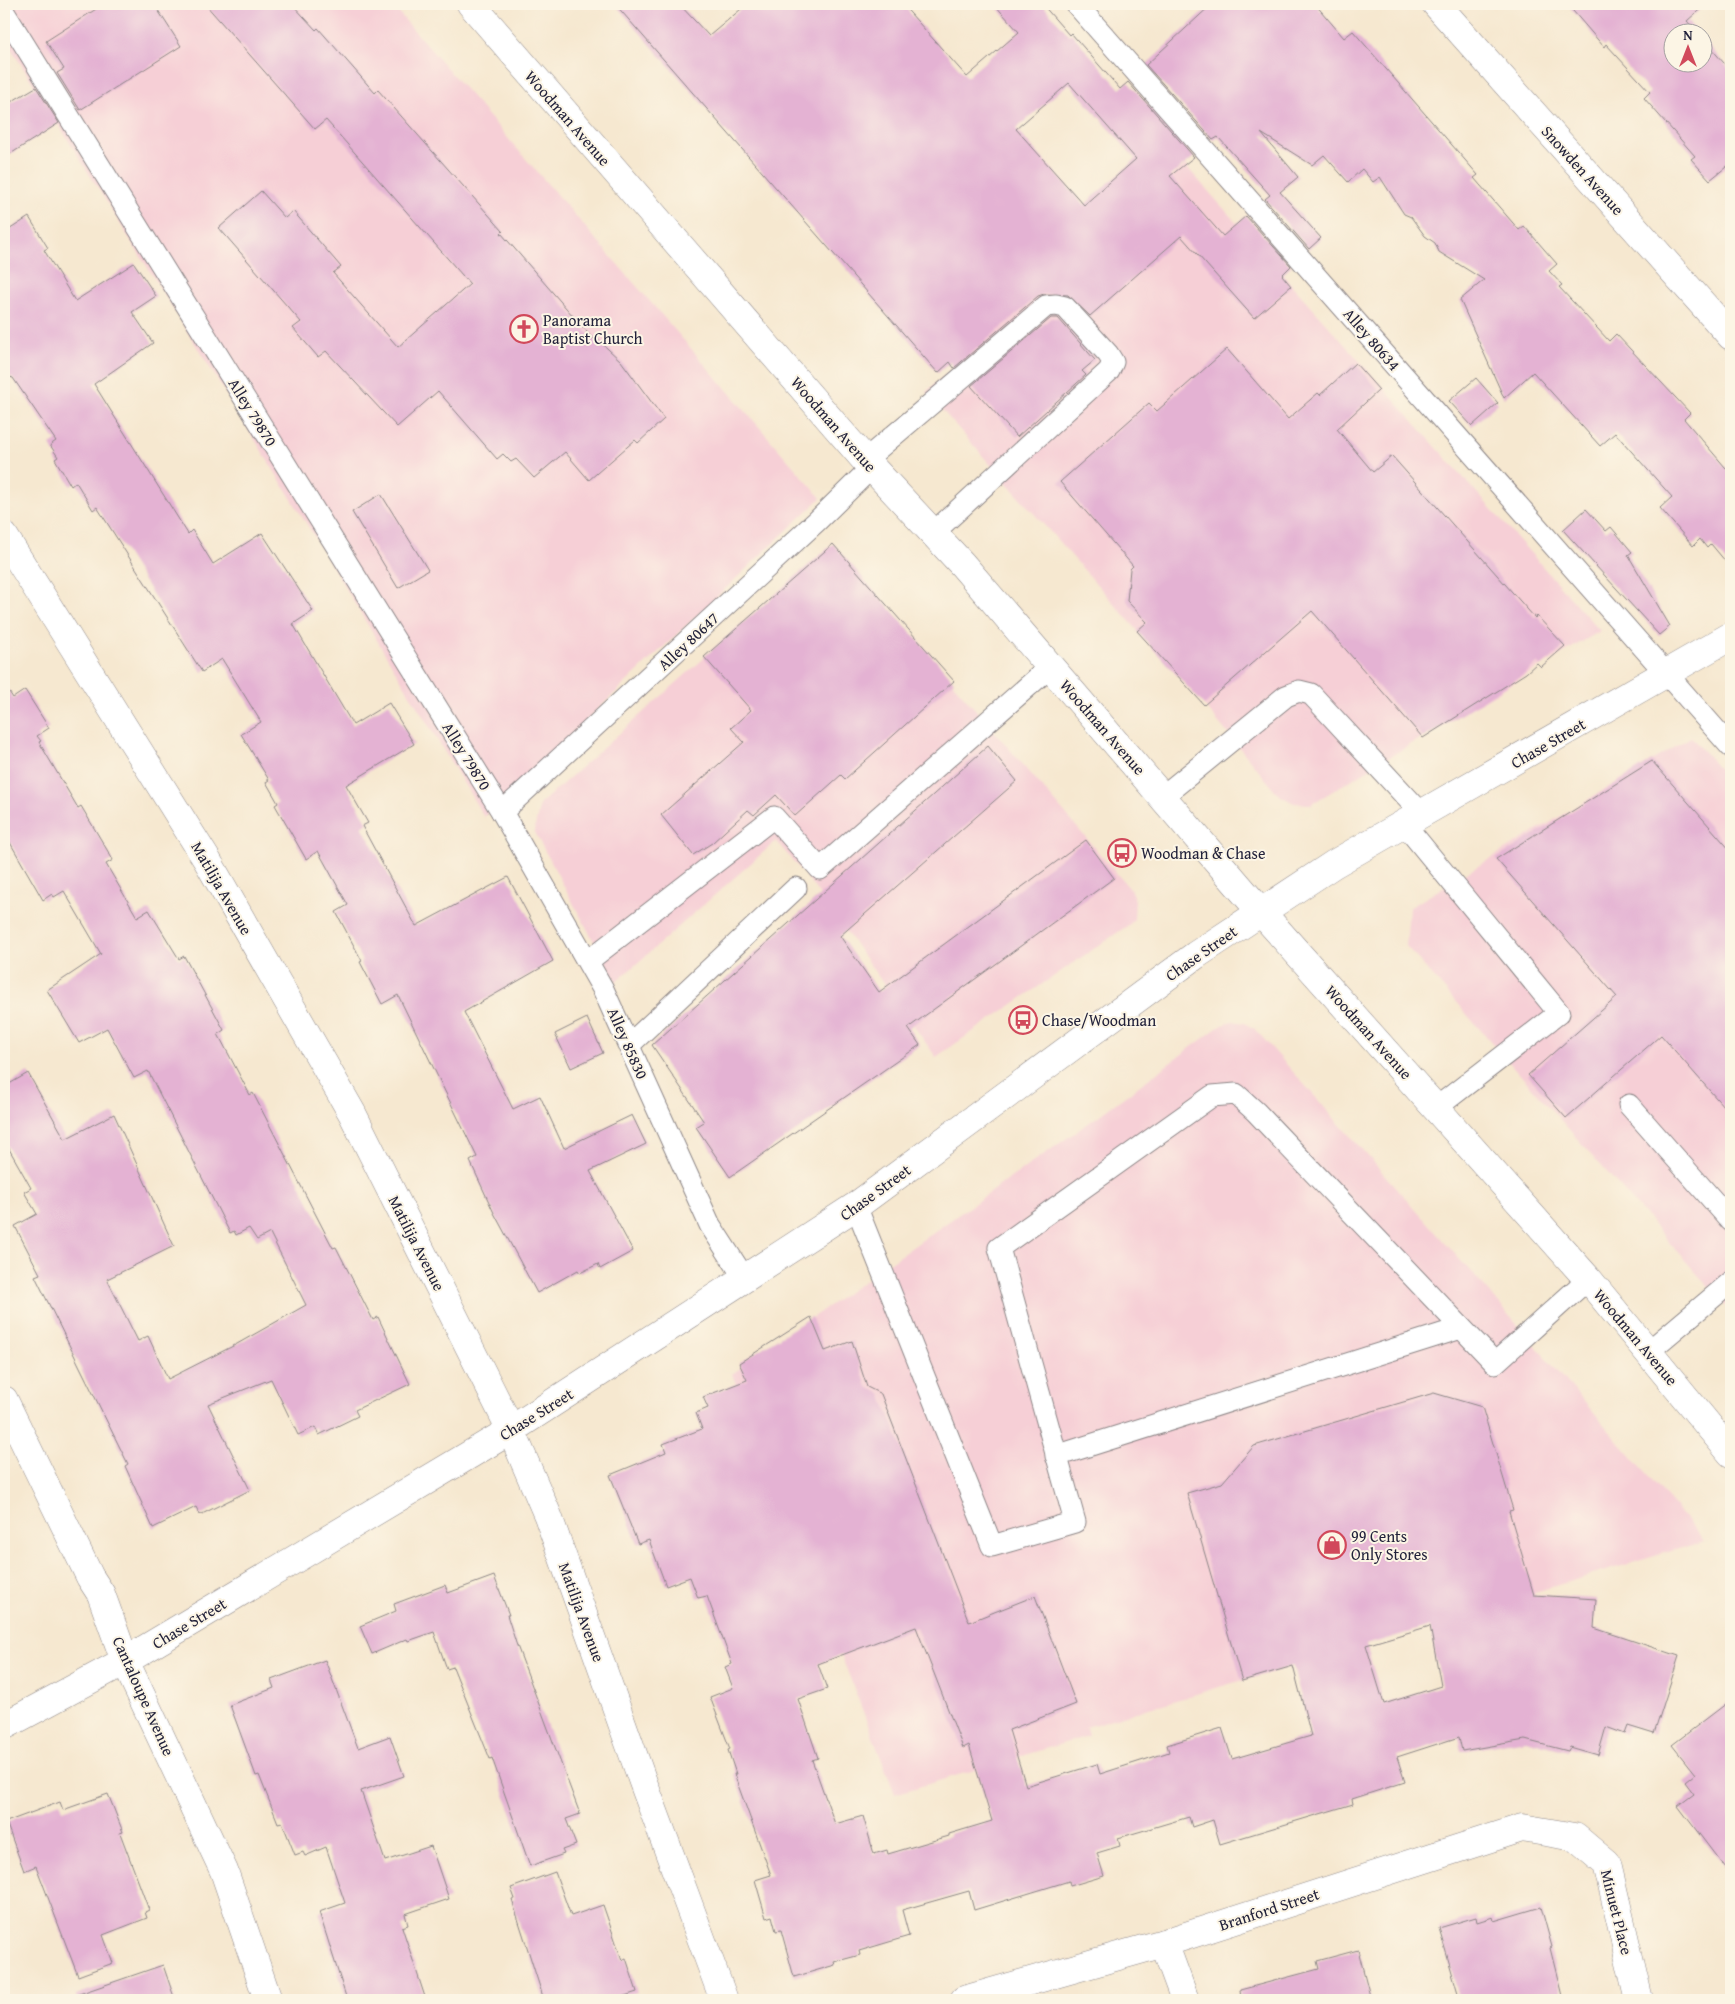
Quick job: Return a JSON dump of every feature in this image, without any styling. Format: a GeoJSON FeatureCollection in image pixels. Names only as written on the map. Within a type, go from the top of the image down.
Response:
{"type":"FeatureCollection","features":[{"type":"Feature","properties":{"kind":"street","name":"Woodman Avenue"},"geometry":{"type":"LineString","coordinates":[[471,4],[868,464],[962,564],[1261,912],[1588,1280],[1649,1351],[1731,1453]]}},
{"type":"Feature","properties":{"kind":"street","name":"Snowden Avenue"},"geometry":{"type":"LineString","coordinates":[[1436,4],[1731,336]]}},
{"type":"Feature","properties":{"kind":"street","name":"Matilija Avenue"},"geometry":{"type":"LineString","coordinates":[[4,536],[207,860],[352,1113],[511,1430],[548,1516],[643,1782],[724,2000]]}},
{"type":"Feature","properties":{"kind":"street","name":"Chase Street"},"geometry":{"type":"LineString","coordinates":[[4,1726],[125,1661],[511,1430],[745,1280],[856,1206],[1196,954],[1334,864],[1668,674],[1731,636]]}},
{"type":"Feature","properties":{"kind":"street","name":"Cantaloupe Avenue"},"geometry":{"type":"LineString","coordinates":[[4,1400],[90,1577],[101,1594],[125,1661],[224,1871],[268,2000]]}},
{"type":"Feature","properties":{"kind":"street","name":"Branford Street"},"geometry":{"type":"LineString","coordinates":[[964,2000],[1164,1943],[1522,1828],[1574,1837]]}},
{"type":"Feature","properties":{"kind":"street","name":"Minuet Place"},"geometry":{"type":"LineString","coordinates":[[1574,1837],[1607,1864],[1639,2000]]}},
{"type":"Feature","properties":{"kind":"street"},"geometry":{"type":"LineString","coordinates":[[1164,1943],[1184,2000]]}},
{"type":"Feature","properties":{"kind":"lane","name":"Alley 80634"},"geometry":{"type":"LineString","coordinates":[[1076,4],[1731,747]]}},
{"type":"Feature","properties":{"kind":"lane","name":"Alley 79870"},"geometry":{"type":"LineString","coordinates":[[4,12],[502,812]]}},
{"type":"Feature","properties":{"kind":"lane","name":"Alley 80647"},"geometry":{"type":"LineString","coordinates":[[502,812],[817,521],[868,464],[1046,306],[1056,305],[1065,307],[1108,354],[1113,362],[1109,371],[932,534]]}},
{"type":"Feature","properties":{"kind":"lane"},"geometry":{"type":"LineString","coordinates":[[588,961],[774,817],[820,869],[1050,667]]}},
{"type":"Feature","properties":{"kind":"lane"},"geometry":{"type":"LineString","coordinates":[[1163,796],[1286,696],[1299,691],[1311,694],[1413,819],[1559,1013],[1436,1108]]}},
{"type":"Feature","properties":{"kind":"lane","name":"Alley 85830"},"geometry":{"type":"LineString","coordinates":[[502,812],[603,989],[710,1225],[745,1280]]}},
{"type":"Feature","properties":{"kind":"lane"},"geometry":{"type":"LineString","coordinates":[[629,1045],[796,888]]}},
{"type":"Feature","properties":{"kind":"lane"},"geometry":{"type":"LineString","coordinates":[[856,1206],[992,1546],[1074,1522],[998,1248],[1212,1096],[1236,1094],[1495,1363],[1588,1280]]}},
{"type":"Feature","properties":{"kind":"lane"},"geometry":{"type":"LineString","coordinates":[[1629,1105],[1731,1221]]}},
{"type":"Feature","properties":{"kind":"lane"},"geometry":{"type":"LineString","coordinates":[[1649,1351],[1731,1282]]}},
{"type":"Feature","properties":{"kind":"lane"},"geometry":{"type":"LineString","coordinates":[[1056,1456],[1461,1328]]}},
{"type":"Feature","properties":{"kind":"shaded area"},"geometry":{"type":"Polygon","coordinates":[[[4,4],[391,4],[821,498],[484,817],[288,493],[4,37],[4,4]]]}},
{"type":"Feature","properties":{"kind":"shaded area"},"geometry":{"type":"Polygon","coordinates":[[[1185,165],[1600,631],[1311,804],[1294,803],[1279,795],[1204,705],[926,392],[1185,165]]]}},
{"type":"Feature","properties":{"kind":"shaded area"},"geometry":{"type":"Polygon","coordinates":[[[833,544],[1130,889],[1135,900],[1134,919],[1130,924],[936,1057],[806,876],[776,841],[616,982],[534,831],[540,804],[833,544]]]}},
{"type":"Feature","properties":{"kind":"shaded area"},"geometry":{"type":"Polygon","coordinates":[[[1691,737],[1731,782],[1731,1312],[1406,946],[1409,908],[1691,737]]]}},
{"type":"Feature","properties":{"kind":"shaded area"},"geometry":{"type":"Polygon","coordinates":[[[1232,1021],[1244,1023],[1255,1029],[1494,1298],[1705,1541],[1086,1727],[1088,1736],[895,1794],[732,1374],[1097,1117],[1220,1026],[1232,1021]]]}},
{"type":"Feature","properties":{"kind":"building"},"geometry":{"type":"Polygon","coordinates":[[[104,4],[154,4],[181,46],[80,110],[57,73],[64,69],[46,41],[104,4]]]}},
{"type":"Feature","properties":{"kind":"building"},"geometry":{"type":"Polygon","coordinates":[[[205,4],[292,4],[316,30],[318,28],[375,93],[378,90],[503,231],[501,233],[593,339],[595,337],[621,361],[664,419],[638,443],[635,440],[589,480],[565,452],[534,478],[516,459],[511,462],[503,454],[497,459],[438,391],[397,427],[326,351],[318,357],[293,328],[301,322],[219,228],[261,191],[285,218],[293,211],[341,267],[333,273],[398,347],[470,284],[326,120],[315,129],[205,4]]]}},
{"type":"Feature","properties":{"kind":"building"},"geometry":{"type":"Polygon","coordinates":[[[615,4],[679,4],[709,36],[747,4],[902,4],[967,77],[1019,32],[994,4],[1042,4],[1069,35],[1071,33],[1120,89],[1128,82],[1194,157],[1170,176],[1223,236],[1246,216],[1291,266],[1282,275],[1291,286],[1254,318],[1181,236],[1090,316],[1068,295],[1044,294],[1038,296],[954,368],[950,362],[938,373],[615,4]],[[1069,83],[1016,129],[1084,205],[1136,159],[1069,83]]]}},
{"type":"Feature","properties":{"kind":"building"},"geometry":{"type":"Polygon","coordinates":[[[1212,4],[1315,4],[1344,38],[1353,31],[1478,175],[1474,178],[1519,230],[1524,226],[1557,264],[1549,271],[1562,285],[1559,287],[1609,341],[1616,334],[1690,413],[1684,419],[1731,474],[1731,568],[1711,544],[1707,548],[1700,539],[1693,546],[1660,508],[1672,497],[1615,433],[1600,446],[1533,372],[1504,398],[1460,300],[1484,280],[1439,252],[1435,243],[1425,236],[1411,217],[1404,214],[1380,177],[1373,182],[1362,169],[1348,182],[1324,155],[1312,165],[1261,133],[1298,177],[1280,192],[1321,238],[1309,249],[1265,199],[1270,195],[1218,137],[1213,140],[1146,65],[1212,4]]]}},
{"type":"Feature","properties":{"kind":"building"},"geometry":{"type":"Polygon","coordinates":[[[1567,4],[1706,4],[1688,22],[1662,22],[1662,72],[1712,72],[1712,49],[1731,71],[1731,163],[1710,180],[1691,159],[1695,156],[1644,98],[1650,92],[1606,44],[1604,47],[1567,4]]]}},
{"type":"Feature","properties":{"kind":"building"},"geometry":{"type":"Polygon","coordinates":[[[36,87],[59,123],[4,158],[4,106],[36,87]]]}},
{"type":"Feature","properties":{"kind":"building"},"geometry":{"type":"Polygon","coordinates":[[[29,217],[48,248],[44,250],[75,301],[134,263],[156,296],[132,312],[153,343],[94,384],[188,534],[192,530],[213,564],[262,533],[313,611],[293,624],[353,725],[389,703],[414,744],[346,785],[368,823],[362,826],[416,926],[508,877],[553,961],[464,1012],[513,1109],[540,1096],[564,1148],[632,1115],[646,1144],[590,1171],[633,1251],[600,1269],[598,1264],[580,1273],[578,1270],[537,1293],[494,1213],[470,1161],[477,1157],[398,995],[382,1004],[336,912],[348,905],[318,851],[306,859],[275,805],[278,803],[266,782],[269,780],[241,734],[261,722],[222,659],[202,672],[97,507],[93,510],[76,482],[71,486],[55,459],[58,457],[50,445],[56,441],[13,378],[4,375],[4,233],[29,217]]]}},
{"type":"Feature","properties":{"kind":"building"},"geometry":{"type":"Polygon","coordinates":[[[1051,318],[1058,318],[1095,360],[1082,371],[1086,375],[1017,437],[971,386],[1051,318]]]}},
{"type":"Feature","properties":{"kind":"building"},"geometry":{"type":"Polygon","coordinates":[[[1227,349],[1288,419],[1318,393],[1320,395],[1355,363],[1379,390],[1337,429],[1373,472],[1392,456],[1535,618],[1537,616],[1565,646],[1541,667],[1537,663],[1526,673],[1423,738],[1312,611],[1204,705],[1137,631],[1147,622],[1127,601],[1130,569],[1133,566],[1060,482],[1149,403],[1157,411],[1227,349]]]}},
{"type":"Feature","properties":{"kind":"building"},"geometry":{"type":"Polygon","coordinates":[[[1476,378],[1498,403],[1472,426],[1449,401],[1476,378]]]}},
{"type":"Feature","properties":{"kind":"building"},"geometry":{"type":"Polygon","coordinates":[[[381,494],[428,570],[398,588],[352,512],[381,494]]]}},
{"type":"Feature","properties":{"kind":"building"},"geometry":{"type":"Polygon","coordinates":[[[1586,509],[1606,531],[1611,527],[1632,552],[1628,555],[1670,626],[1659,635],[1563,530],[1586,509]]]}},
{"type":"Feature","properties":{"kind":"building"},"geometry":{"type":"Polygon","coordinates":[[[833,544],[954,681],[845,779],[841,775],[795,816],[776,795],[754,815],[748,810],[712,843],[693,855],[661,815],[744,742],[731,728],[751,710],[704,657],[833,544]]]}},
{"type":"Feature","properties":{"kind":"building"},"geometry":{"type":"Polygon","coordinates":[[[4,684],[13,698],[25,690],[49,728],[37,736],[41,741],[39,742],[78,808],[81,806],[113,860],[106,864],[137,917],[149,910],[179,959],[184,956],[224,1030],[218,1034],[250,1095],[253,1093],[333,1248],[336,1247],[373,1320],[378,1317],[410,1384],[355,1410],[358,1416],[319,1435],[315,1427],[298,1435],[271,1379],[208,1404],[250,1490],[200,1515],[196,1507],[153,1528],[125,1466],[128,1464],[35,1276],[40,1274],[15,1226],[37,1214],[24,1192],[31,1188],[4,1140],[4,1087],[28,1073],[65,1139],[114,1114],[174,1246],[107,1279],[138,1341],[148,1336],[168,1379],[237,1344],[306,1305],[270,1233],[257,1240],[249,1228],[236,1235],[234,1231],[230,1233],[148,1071],[134,1078],[107,1028],[79,1043],[47,990],[101,954],[64,891],[54,897],[52,894],[43,900],[4,832],[4,684]]]}},
{"type":"Feature","properties":{"kind":"building"},"geometry":{"type":"Polygon","coordinates":[[[988,746],[1017,781],[840,936],[879,992],[1086,840],[1114,878],[908,1028],[920,1045],[730,1177],[696,1127],[704,1122],[652,1045],[988,746]]]}},
{"type":"Feature","properties":{"kind":"building"},"geometry":{"type":"Polygon","coordinates":[[[1652,761],[1731,851],[1731,1115],[1661,1035],[1566,1118],[1528,1075],[1617,997],[1496,859],[1652,761]]]}},
{"type":"Feature","properties":{"kind":"building"},"geometry":{"type":"Polygon","coordinates":[[[587,1018],[603,1053],[571,1068],[555,1034],[587,1018]]]}},
{"type":"Feature","properties":{"kind":"building"},"geometry":{"type":"Polygon","coordinates":[[[811,1317],[825,1351],[852,1341],[867,1387],[881,1394],[969,1622],[1035,1596],[1076,1704],[1009,1730],[1026,1786],[1097,1764],[1100,1774],[1169,1752],[1167,1745],[1222,1728],[1232,1759],[1311,1736],[1293,1666],[1242,1681],[1187,1493],[1222,1483],[1254,1446],[1434,1393],[1482,1407],[1513,1510],[1509,1511],[1534,1595],[1596,1599],[1594,1628],[1679,1656],[1654,1734],[1628,1726],[1625,1734],[1606,1727],[1598,1755],[1570,1747],[1568,1751],[1525,1740],[1462,1751],[1459,1737],[1397,1757],[1405,1782],[1352,1799],[1353,1804],[1220,1844],[1213,1820],[1192,1827],[1189,1817],[1118,1838],[1120,1846],[1097,1853],[1104,1876],[1070,1886],[1069,1881],[974,1910],[969,1891],[902,1910],[909,1936],[859,1951],[860,1955],[834,1962],[835,1965],[794,1977],[781,1930],[776,1931],[772,1916],[766,1918],[755,1880],[771,1875],[734,1774],[736,1774],[728,1750],[730,1749],[710,1697],[733,1688],[725,1667],[732,1664],[707,1596],[698,1598],[690,1577],[666,1586],[649,1540],[638,1544],[610,1475],[666,1452],[663,1444],[702,1429],[696,1413],[708,1408],[703,1397],[747,1380],[739,1363],[811,1317]],[[1430,1626],[1366,1645],[1384,1704],[1441,1686],[1430,1626]],[[916,1627],[818,1664],[827,1689],[798,1699],[818,1758],[812,1760],[835,1824],[863,1816],[874,1854],[887,1850],[888,1854],[992,1821],[969,1745],[963,1748],[916,1627]]]}},
{"type":"Feature","properties":{"kind":"building"},"geometry":{"type":"Polygon","coordinates":[[[494,1576],[509,1615],[507,1615],[516,1643],[580,1814],[566,1819],[576,1845],[562,1850],[564,1854],[530,1866],[492,1758],[490,1759],[453,1667],[447,1669],[434,1632],[408,1641],[407,1639],[372,1654],[360,1626],[396,1611],[394,1604],[445,1585],[448,1593],[494,1576]]]}},
{"type":"Feature","properties":{"kind":"building"},"geometry":{"type":"Polygon","coordinates":[[[325,1660],[358,1748],[390,1736],[404,1776],[361,1791],[385,1861],[431,1846],[449,1899],[405,1914],[408,1925],[402,1927],[426,2000],[347,2000],[319,1912],[345,1903],[326,1847],[305,1856],[303,1852],[295,1855],[282,1822],[278,1823],[259,1775],[256,1776],[230,1705],[274,1688],[271,1680],[325,1660]]]}},
{"type":"Feature","properties":{"kind":"building"},"geometry":{"type":"Polygon","coordinates":[[[1731,1700],[1731,1876],[1678,1806],[1694,1794],[1685,1782],[1695,1774],[1672,1745],[1731,1700]]]}},
{"type":"Feature","properties":{"kind":"building"},"geometry":{"type":"Polygon","coordinates":[[[108,1794],[123,1832],[120,1833],[149,1910],[145,1912],[147,1918],[103,1935],[113,1963],[78,1976],[36,1866],[24,1871],[6,1822],[60,1802],[63,1810],[108,1794]]]}},
{"type":"Feature","properties":{"kind":"building"},"geometry":{"type":"Polygon","coordinates":[[[555,1872],[571,1916],[603,1905],[622,1960],[626,1958],[637,1992],[612,2000],[544,2000],[512,1900],[515,1899],[511,1888],[555,1872]]]}},
{"type":"Feature","properties":{"kind":"building"},"geometry":{"type":"Polygon","coordinates":[[[1541,1907],[1563,2000],[1460,2000],[1439,1928],[1476,1917],[1477,1922],[1493,1917],[1494,1921],[1541,1907]]]}},
{"type":"Feature","properties":{"kind":"building"},"geometry":{"type":"Polygon","coordinates":[[[1358,1950],[1371,2000],[1241,2000],[1240,1990],[1319,1969],[1317,1961],[1358,1950]]]}},
{"type":"Feature","properties":{"kind":"building"},"geometry":{"type":"Polygon","coordinates":[[[163,1965],[175,2000],[77,2000],[76,1995],[163,1965]]]}},
{"type":"Feature","properties":{"kind":"place","name":"Panorama Baptist Church"},"geometry":{"type":"Point","coordinates":[524,329]}},
{"type":"Feature","properties":{"kind":"place","name":"Woodman & Chase"},"geometry":{"type":"Point","coordinates":[1122,853]}},
{"type":"Feature","properties":{"kind":"place","name":"Chase/Woodman"},"geometry":{"type":"Point","coordinates":[1023,1020]}},
{"type":"Feature","properties":{"kind":"place","name":"99 Cents Only Stores"},"geometry":{"type":"Point","coordinates":[1332,1545]}}]}
